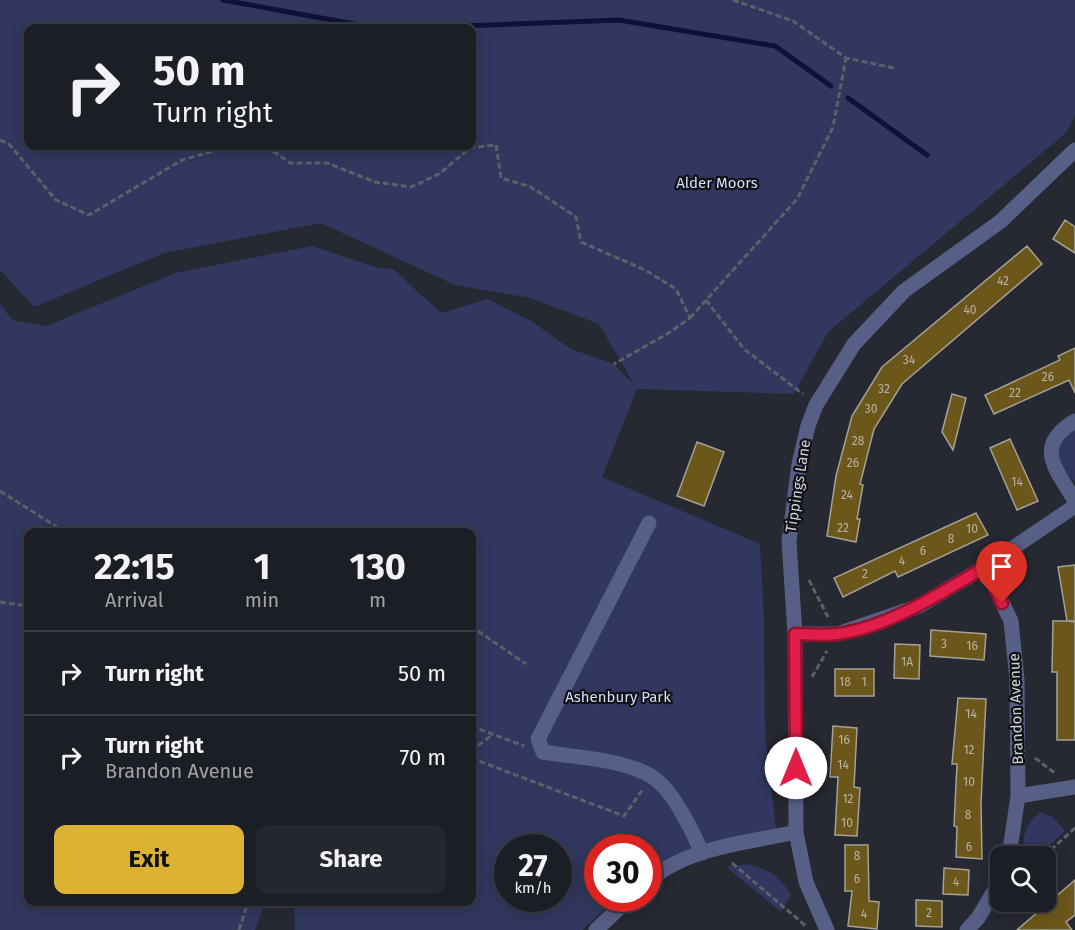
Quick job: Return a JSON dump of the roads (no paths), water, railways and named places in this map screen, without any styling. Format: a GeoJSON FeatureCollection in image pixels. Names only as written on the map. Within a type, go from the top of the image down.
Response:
{"type":"FeatureCollection","features":[{"type":"Feature","properties":{"kind":"street","name":"Tippings Lane"},"geometry":{"type":"LineString","coordinates":[[827,930],[806,882],[796,832],[795,634],[789,541],[799,464],[816,405],[854,344],[904,291],[1001,221],[1075,150]]}},
{"type":"Feature","properties":{"kind":"street"},"geometry":{"type":"LineString","coordinates":[[1075,421],[1061,429],[1052,441],[1050,460],[1075,501]]}},
{"type":"Feature","properties":{"kind":"street"},"geometry":{"type":"LineString","coordinates":[[795,634],[837,634],[919,606],[985,567],[1075,506]]}},
{"type":"Feature","properties":{"kind":"street"},"geometry":{"type":"LineString","coordinates":[[649,523],[538,739],[543,752],[612,761],[652,777],[709,851]]}},
{"type":"Feature","properties":{"kind":"street","name":"Brandon Avenue"},"geometry":{"type":"LineString","coordinates":[[985,567],[1011,621],[1017,680],[1018,796],[1010,846]]}},
{"type":"Feature","properties":{"kind":"street"},"geometry":{"type":"LineString","coordinates":[[1018,796],[1075,787]]}},
{"type":"Feature","properties":{"kind":"street"},"geometry":{"type":"LineString","coordinates":[[662,869],[709,851],[796,832]]}},
{"type":"Feature","properties":{"kind":"street"},"geometry":{"type":"LineString","coordinates":[[967,930],[978,918],[990,898]]}},
{"type":"Feature","properties":{"kind":"street"},"geometry":{"type":"LineString","coordinates":[[596,930],[615,912]]}},
{"type":"Feature","properties":{"kind":"waterway"},"geometry":{"type":"LineString","coordinates":[[223,0],[354,24]]}},
{"type":"Feature","properties":{"kind":"waterway"},"geometry":{"type":"LineString","coordinates":[[476,25],[619,20],[775,46],[831,86]]}},
{"type":"Feature","properties":{"kind":"waterway"},"geometry":{"type":"LineString","coordinates":[[848,98],[927,155]]}},
{"type":"Feature","properties":{"kind":"park label","name":"Alder Moors"},"geometry":{"type":"Point","coordinates":[717,183]}},
{"type":"Feature","properties":{"kind":"park label","name":"Ashenbury Park"},"geometry":{"type":"Point","coordinates":[618,697]}}]}
